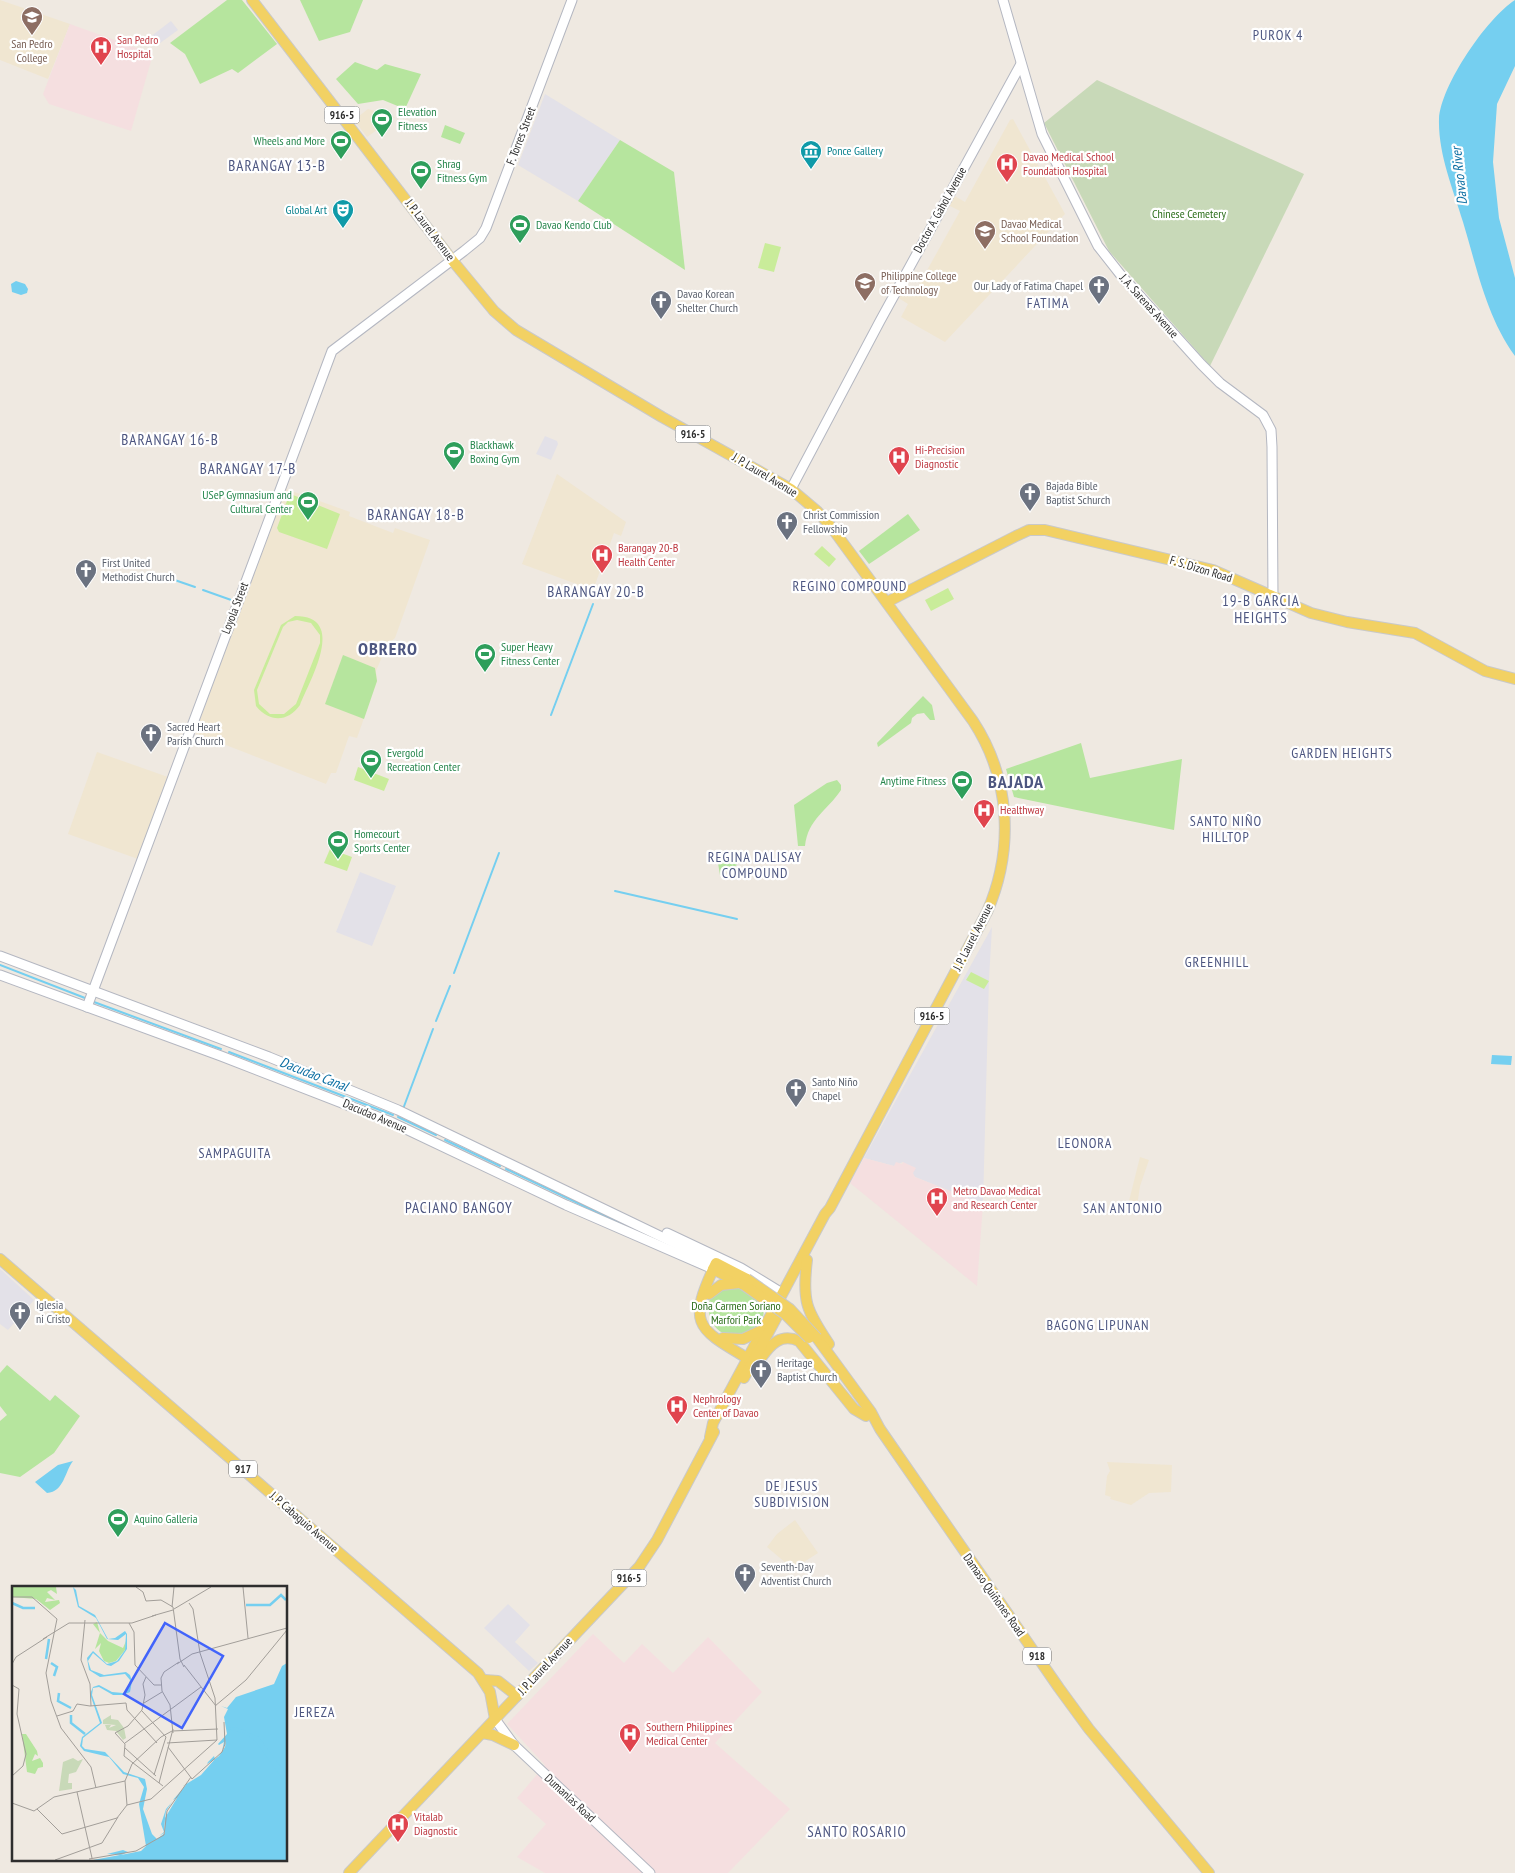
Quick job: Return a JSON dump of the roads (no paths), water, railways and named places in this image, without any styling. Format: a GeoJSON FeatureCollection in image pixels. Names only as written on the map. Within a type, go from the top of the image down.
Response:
{"type":"FeatureCollection","features":[{"type":"Feature","properties":{"kind":"main road","name":"J. P. Laurel Avenue"},"geometry":{"type":"LineString","coordinates":[[252,0],[452,260],[494,311],[527,337],[662,417],[791,489],[828,522],[966,711],[988,745],[1003,798],[1005,849],[997,886],[981,927],[863,1142],[830,1208],[762,1329],[737,1390],[719,1426],[710,1437],[646,1558],[349,1873]]}},
{"type":"Feature","properties":{"kind":"main road","name":"F. Torres Street"},"geometry":{"type":"LineString","coordinates":[[452,260],[475,243],[486,228],[572,0]]}},
{"type":"Feature","properties":{"kind":"main road","name":"J. A. Sarenas Avenue"},"geometry":{"type":"LineString","coordinates":[[1003,0],[1042,134],[1102,251],[1201,364],[1227,388],[1258,411],[1269,425],[1272,445],[1273,598]]}},
{"type":"Feature","properties":{"kind":"main road","name":"Doctor A. Gahol Avenue"},"geometry":{"type":"LineString","coordinates":[[791,489],[898,286],[1022,64]]}},
{"type":"Feature","properties":{"kind":"main road","name":"Loyola Street"},"geometry":{"type":"LineString","coordinates":[[87,1007],[332,351],[452,260]]}},
{"type":"Feature","properties":{"kind":"main road","name":"F. S. Dizon Road"},"geometry":{"type":"LineString","coordinates":[[887,602],[1016,536],[1036,530],[1096,540],[1212,570],[1234,578],[1273,598],[1322,616],[1414,633],[1485,671],[1515,679]]}},
{"type":"Feature","properties":{"kind":"main road","name":"Dacudao Avenue"},"geometry":{"type":"LineString","coordinates":[[0,956],[338,1085],[398,1110],[647,1229],[717,1267]]}},
{"type":"Feature","properties":{"kind":"main road","name":"Dacudao Avenue"},"geometry":{"type":"LineString","coordinates":[[0,975],[332,1098],[393,1123],[502,1175],[717,1267]]}},
{"type":"Feature","properties":{"kind":"main road"},"geometry":{"type":"LineString","coordinates":[[502,1175],[508,1162]]}},
{"type":"Feature","properties":{"kind":"main road","name":"J. P. Laurel Avenue"},"geometry":{"type":"LineString","coordinates":[[710,1437],[713,1423],[739,1373],[751,1358],[807,1260],[829,1216],[830,1208]]}},
{"type":"Feature","properties":{"kind":"main road","name":"Dacudao Avenue"},"geometry":{"type":"LineString","coordinates":[[647,1229],[664,1231],[692,1244],[754,1274],[782,1293]]}},
{"type":"Feature","properties":{"kind":"main road","name":"J. P. Cabaguio Avenue"},"geometry":{"type":"LineString","coordinates":[[0,1259],[485,1680]]}},
{"type":"Feature","properties":{"kind":"main road"},"geometry":{"type":"LineString","coordinates":[[737,1390],[773,1343],[782,1338],[792,1338],[805,1346],[854,1410],[868,1414],[869,1400],[808,1309],[805,1293],[807,1260]]}},
{"type":"Feature","properties":{"kind":"main road"},"geometry":{"type":"LineString","coordinates":[[717,1267],[705,1308],[706,1319],[713,1331],[751,1358]]}},
{"type":"Feature","properties":{"kind":"main road"},"geometry":{"type":"LineString","coordinates":[[717,1267],[700,1302],[700,1320],[710,1335],[751,1358]]}},
{"type":"Feature","properties":{"kind":"main road","name":"Damaso Quiñones Road"},"geometry":{"type":"LineString","coordinates":[[717,1267],[790,1309],[880,1429],[1070,1702],[1209,1873]]}},
{"type":"Feature","properties":{"kind":"main road"},"geometry":{"type":"LineString","coordinates":[[709,1294],[721,1285],[743,1282]]}},
{"type":"Feature","properties":{"kind":"main road"},"geometry":{"type":"LineString","coordinates":[[724,1338],[743,1339],[762,1329]]}},
{"type":"Feature","properties":{"kind":"main road"},"geometry":{"type":"LineString","coordinates":[[734,1350],[739,1360],[739,1373]]}},
{"type":"Feature","properties":{"kind":"main road"},"geometry":{"type":"LineString","coordinates":[[495,1719],[491,1694],[485,1680],[498,1681],[517,1696]]}},
{"type":"Feature","properties":{"kind":"main road","name":"Dumanlas Road"},"geometry":{"type":"LineString","coordinates":[[495,1719],[514,1745],[650,1873]]}},
{"type":"Feature","properties":{"kind":"main road"},"geometry":{"type":"LineString","coordinates":[[482,1733],[493,1735],[514,1745]]}},
{"type":"Feature","properties":{"kind":"water","name":"Davao River"},"geometry":{"type":"Polygon","coordinates":[[[1515,0],[1515,66],[1497,104],[1493,162],[1499,218],[1515,278],[1515,356],[1497,325],[1483,291],[1447,171],[1439,132],[1439,119],[1448,89],[1467,54],[1492,21],[1515,0]]]}},
{"type":"Feature","properties":{"kind":"water"},"geometry":{"type":"Polygon","coordinates":[[[16,281],[25,284],[28,289],[27,293],[21,295],[12,292],[11,284],[16,281]]]}},
{"type":"Feature","properties":{"kind":"water"},"geometry":{"type":"Polygon","coordinates":[[[1492,1055],[1512,1056],[1511,1065],[1491,1064],[1492,1055]]]}},
{"type":"Feature","properties":{"kind":"water"},"geometry":{"type":"Polygon","coordinates":[[[73,1461],[61,1485],[53,1492],[47,1493],[35,1482],[58,1465],[73,1461]]]}},
{"type":"Feature","properties":{"kind":"waterway"},"geometry":{"type":"LineString","coordinates":[[163,576],[195,587]]}},
{"type":"Feature","properties":{"kind":"waterway"},"geometry":{"type":"LineString","coordinates":[[203,590],[234,601]]}},
{"type":"Feature","properties":{"kind":"waterway"},"geometry":{"type":"LineString","coordinates":[[551,715],[593,604]]}},
{"type":"Feature","properties":{"kind":"waterway"},"geometry":{"type":"LineString","coordinates":[[454,973],[499,853]]}},
{"type":"Feature","properties":{"kind":"waterway"},"geometry":{"type":"LineString","coordinates":[[615,891],[737,919]]}},
{"type":"Feature","properties":{"kind":"waterway","name":"Dacudao Canal"},"geometry":{"type":"LineString","coordinates":[[0,965],[85,998]]}},
{"type":"Feature","properties":{"kind":"waterway"},"geometry":{"type":"LineString","coordinates":[[436,1021],[450,986]]}},
{"type":"Feature","properties":{"kind":"waterway","name":"Dacudao Canal"},"geometry":{"type":"LineString","coordinates":[[94,1002],[221,1049]]}},
{"type":"Feature","properties":{"kind":"waterway"},"geometry":{"type":"LineString","coordinates":[[403,1109],[433,1029]]}},
{"type":"Feature","properties":{"kind":"waterway","name":"Dacudao Canal"},"geometry":{"type":"LineString","coordinates":[[229,1052],[393,1115]]}},
{"type":"Feature","properties":{"kind":"waterway","name":"Dacudao Canal"},"geometry":{"type":"LineString","coordinates":[[398,1117],[436,1135]]}},
{"type":"Feature","properties":{"kind":"waterway","name":"Dacudao Canal"},"geometry":{"type":"LineString","coordinates":[[445,1140],[500,1166]]}},
{"type":"Feature","properties":{"kind":"waterway","name":"Dacudao Canal"},"geometry":{"type":"LineString","coordinates":[[506,1169],[645,1235]]}},
{"type":"Feature","properties":{"kind":"place","name":"San Pedro College"},"geometry":{"type":"Point","coordinates":[32,36]}},
{"type":"Feature","properties":{"kind":"place","name":"San Pedro Hospital"},"geometry":{"type":"Point","coordinates":[101,66]}},
{"type":"Feature","properties":{"kind":"place","name":"Elevation Fitness"},"geometry":{"type":"Point","coordinates":[382,138]}},
{"type":"Feature","properties":{"kind":"place","name":"Wheels and More"},"geometry":{"type":"Point","coordinates":[341,160]}},
{"type":"Feature","properties":{"kind":"place","name":"Ponce Gallery"},"geometry":{"type":"Point","coordinates":[811,170]}},
{"type":"Feature","properties":{"kind":"place","name":"Davao Medical School Foundation Hospital"},"geometry":{"type":"Point","coordinates":[1007,183]}},
{"type":"Feature","properties":{"kind":"place","name":"Shrag Fitness Gym"},"geometry":{"type":"Point","coordinates":[421,190]}},
{"type":"Feature","properties":{"kind":"place","name":"Global Art"},"geometry":{"type":"Point","coordinates":[343,229]}},
{"type":"Feature","properties":{"kind":"place","name":"Davao Kendo Club"},"geometry":{"type":"Point","coordinates":[520,244]}},
{"type":"Feature","properties":{"kind":"place","name":"Davao Medical School Foundation"},"geometry":{"type":"Point","coordinates":[985,250]}},
{"type":"Feature","properties":{"kind":"place","name":"Philippine College of Technology"},"geometry":{"type":"Point","coordinates":[865,302]}},
{"type":"Feature","properties":{"kind":"place","name":"Our Lady of Fatima Chapel"},"geometry":{"type":"Point","coordinates":[1099,305]}},
{"type":"Feature","properties":{"kind":"place","name":"Davao Korean Shelter Church"},"geometry":{"type":"Point","coordinates":[661,320]}},
{"type":"Feature","properties":{"kind":"place","name":"Blackhawk Boxing Gym"},"geometry":{"type":"Point","coordinates":[454,471]}},
{"type":"Feature","properties":{"kind":"place","name":"Hi-Precision Diagnostic"},"geometry":{"type":"Point","coordinates":[899,476]}},
{"type":"Feature","properties":{"kind":"place","name":"Bajada Bible Baptist Schurch"},"geometry":{"type":"Point","coordinates":[1030,512]}},
{"type":"Feature","properties":{"kind":"place","name":"USeP Gymnasium and Cultural Center"},"geometry":{"type":"Point","coordinates":[308,521]}},
{"type":"Feature","properties":{"kind":"place","name":"Christ Commission Fellowship"},"geometry":{"type":"Point","coordinates":[787,541]}},
{"type":"Feature","properties":{"kind":"place","name":"Barangay 20-B Health Center"},"geometry":{"type":"Point","coordinates":[602,574]}},
{"type":"Feature","properties":{"kind":"place","name":"First United Methodist Church"},"geometry":{"type":"Point","coordinates":[86,589]}},
{"type":"Feature","properties":{"kind":"place","name":"Super Heavy Fitness Center"},"geometry":{"type":"Point","coordinates":[485,673]}},
{"type":"Feature","properties":{"kind":"place","name":"Sacred Heart Parish Church"},"geometry":{"type":"Point","coordinates":[151,753]}},
{"type":"Feature","properties":{"kind":"place","name":"Evergold Recreation Center"},"geometry":{"type":"Point","coordinates":[371,779]}},
{"type":"Feature","properties":{"kind":"place","name":"Anytime Fitness"},"geometry":{"type":"Point","coordinates":[962,800]}},
{"type":"Feature","properties":{"kind":"place","name":"Healthway"},"geometry":{"type":"Point","coordinates":[984,829]}},
{"type":"Feature","properties":{"kind":"place","name":"Homecourt Sports Center"},"geometry":{"type":"Point","coordinates":[338,860]}},
{"type":"Feature","properties":{"kind":"place","name":"Santo Niño Chapel"},"geometry":{"type":"Point","coordinates":[796,1108]}},
{"type":"Feature","properties":{"kind":"place","name":"Metro Davao Medical and Research Center"},"geometry":{"type":"Point","coordinates":[937,1217]}},
{"type":"Feature","properties":{"kind":"place","name":"Iglesia ni Cristo"},"geometry":{"type":"Point","coordinates":[20,1331]}},
{"type":"Feature","properties":{"kind":"place","name":"Heritage Baptist Church"},"geometry":{"type":"Point","coordinates":[761,1389]}},
{"type":"Feature","properties":{"kind":"place","name":"Nephrology Center of Davao"},"geometry":{"type":"Point","coordinates":[677,1425]}},
{"type":"Feature","properties":{"kind":"place","name":"Aquino Galleria"},"geometry":{"type":"Point","coordinates":[118,1538]}},
{"type":"Feature","properties":{"kind":"place","name":"Seventh-Day Adventist Church"},"geometry":{"type":"Point","coordinates":[745,1593]}},
{"type":"Feature","properties":{"kind":"place","name":"Southern Philippines Medical Center"},"geometry":{"type":"Point","coordinates":[630,1753]}},
{"type":"Feature","properties":{"kind":"place","name":"Vitalab Diagnostic"},"geometry":{"type":"Point","coordinates":[398,1843]}},
{"type":"Feature","properties":{"kind":"district","name":"PUROK 4"},"geometry":{"type":"Point","coordinates":[1278,35]}},
{"type":"Feature","properties":{"kind":"district","name":"BARANGAY 13-B"},"geometry":{"type":"Point","coordinates":[277,166]}},
{"type":"Feature","properties":{"kind":"district","name":"FATIMA"},"geometry":{"type":"Point","coordinates":[1048,303]}},
{"type":"Feature","properties":{"kind":"district","name":"BARANGAY 16-B"},"geometry":{"type":"Point","coordinates":[170,440]}},
{"type":"Feature","properties":{"kind":"district","name":"BARANGAY 17-B"},"geometry":{"type":"Point","coordinates":[248,469]}},
{"type":"Feature","properties":{"kind":"district","name":"BARANGAY 18-B"},"geometry":{"type":"Point","coordinates":[416,515]}},
{"type":"Feature","properties":{"kind":"district","name":"REGINO COMPOUND"},"geometry":{"type":"Point","coordinates":[850,586]}},
{"type":"Feature","properties":{"kind":"district","name":"BARANGAY 20-B"},"geometry":{"type":"Point","coordinates":[596,592]}},
{"type":"Feature","properties":{"kind":"district","name":"19-B GARCIA HEIGHTS"},"geometry":{"type":"Point","coordinates":[1261,610]}},
{"type":"Feature","properties":{"kind":"district","name":"OBRERO"},"geometry":{"type":"Point","coordinates":[388,649]}},
{"type":"Feature","properties":{"kind":"district","name":"GARDEN HEIGHTS"},"geometry":{"type":"Point","coordinates":[1342,753]}},
{"type":"Feature","properties":{"kind":"district","name":"BAJADA"},"geometry":{"type":"Point","coordinates":[1016,782]}},
{"type":"Feature","properties":{"kind":"district","name":"SANTO NIÑO HILLTOP"},"geometry":{"type":"Point","coordinates":[1226,830]}},
{"type":"Feature","properties":{"kind":"district","name":"REGINA DALISAY COMPOUND"},"geometry":{"type":"Point","coordinates":[755,866]}},
{"type":"Feature","properties":{"kind":"district","name":"GREENHILL"},"geometry":{"type":"Point","coordinates":[1217,962]}},
{"type":"Feature","properties":{"kind":"district","name":"LEONORA"},"geometry":{"type":"Point","coordinates":[1085,1143]}},
{"type":"Feature","properties":{"kind":"district","name":"SAMPAGUITA"},"geometry":{"type":"Point","coordinates":[235,1153]}},
{"type":"Feature","properties":{"kind":"district","name":"PACIANO BANGOY"},"geometry":{"type":"Point","coordinates":[459,1208]}},
{"type":"Feature","properties":{"kind":"district","name":"SAN ANTONIO"},"geometry":{"type":"Point","coordinates":[1123,1208]}},
{"type":"Feature","properties":{"kind":"district","name":"BAGONG LIPUNAN"},"geometry":{"type":"Point","coordinates":[1098,1325]}},
{"type":"Feature","properties":{"kind":"district","name":"DE JESUS SUBDIVISION"},"geometry":{"type":"Point","coordinates":[792,1494]}},
{"type":"Feature","properties":{"kind":"district","name":"JEREZA"},"geometry":{"type":"Point","coordinates":[315,1712]}},
{"type":"Feature","properties":{"kind":"district","name":"SANTO ROSARIO"},"geometry":{"type":"Point","coordinates":[857,1832]}},
{"type":"Feature","properties":{"kind":"park label","name":"Chinese Cemetery"},"geometry":{"type":"Point","coordinates":[1189,214]}},
{"type":"Feature","properties":{"kind":"park label","name":"Doña Carmen Soriano Marfori Park"},"geometry":{"type":"Point","coordinates":[736,1313]}}]}
